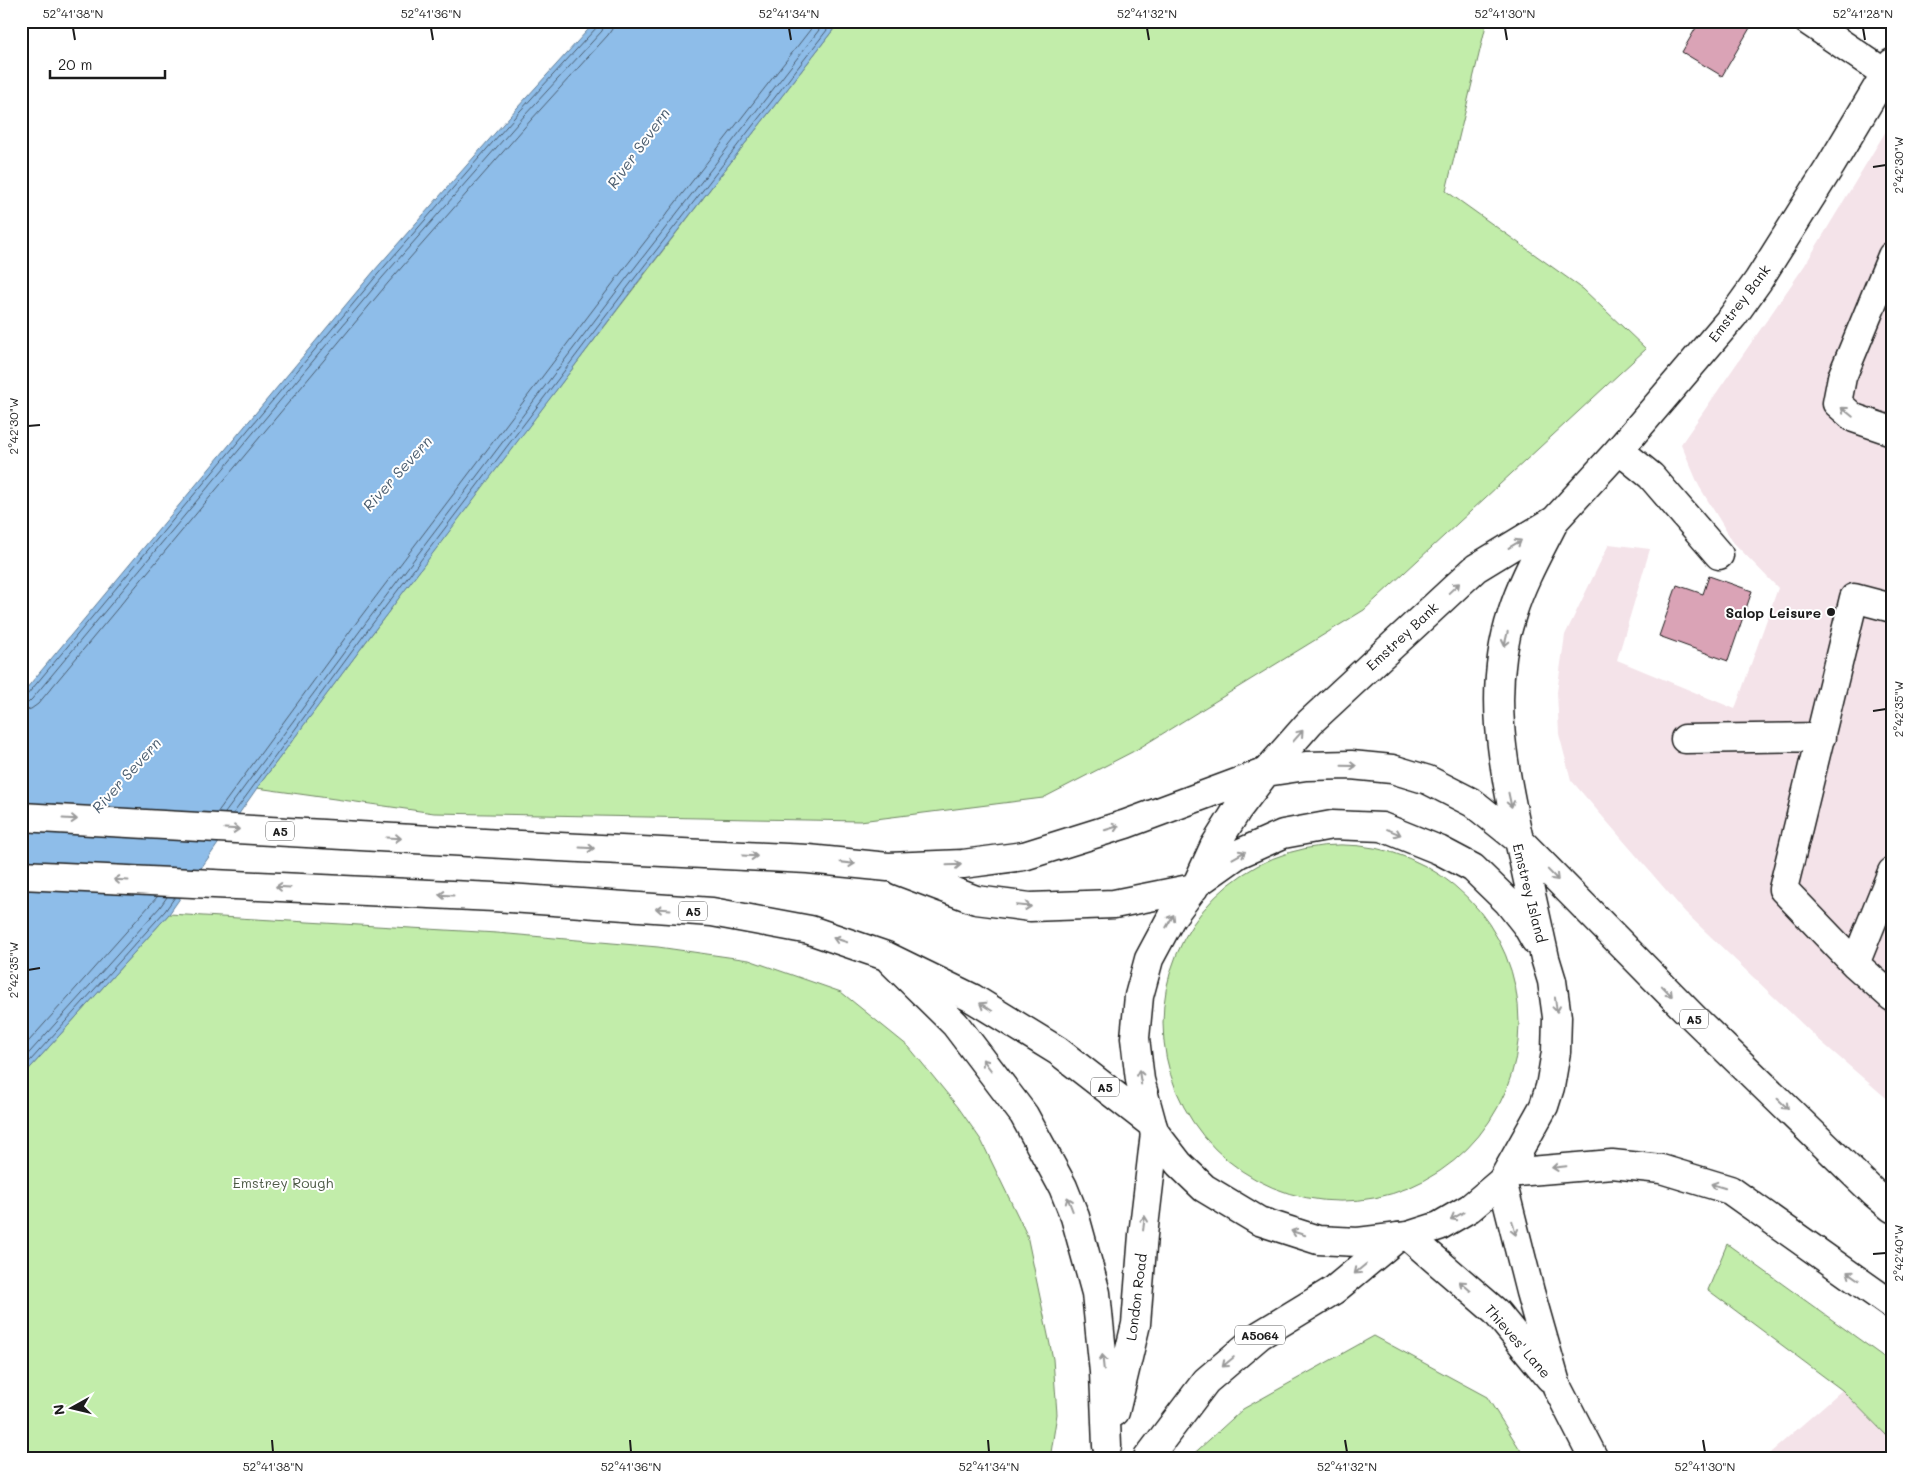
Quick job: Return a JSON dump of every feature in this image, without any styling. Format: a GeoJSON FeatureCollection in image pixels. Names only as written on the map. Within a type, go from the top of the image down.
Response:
{"type":"FeatureCollection","features":[{"type":"Feature","properties":{"kind":"main road"},"geometry":{"type":"LineString","coordinates":[[1808,21],[1889,68]]}},
{"type":"Feature","properties":{"kind":"main road","name":"Emstrey Bank"},"geometry":{"type":"LineString","coordinates":[[1266,772],[1310,722],[1476,568],[1555,520],[1619,450],[1733,316],[1758,281],[1889,68]]}},
{"type":"Feature","properties":{"kind":"main road"},"geometry":{"type":"LineString","coordinates":[[1892,256],[1842,377],[1836,403],[1854,418],[1892,431]]}},
{"type":"Feature","properties":{"kind":"main road"},"geometry":{"type":"LineString","coordinates":[[1619,450],[1651,476],[1719,555]]}},
{"type":"Feature","properties":{"kind":"main road","name":"Emstrey Bank"},"geometry":{"type":"LineString","coordinates":[[1519,840],[1506,778],[1499,723],[1500,666],[1512,614],[1555,520]]}},
{"type":"Feature","properties":{"kind":"main road"},"geometry":{"type":"LineString","coordinates":[[1892,608],[1854,598],[1783,888],[1855,964],[1892,997]]}},
{"type":"Feature","properties":{"kind":"main road"},"geometry":{"type":"LineString","coordinates":[[1685,739],[1821,737]]}},
{"type":"Feature","properties":{"kind":"main road","name":"Emstrey Island"},"geometry":{"type":"LineString","coordinates":[[1351,765],[1392,769],[1428,780],[1473,803],[1519,840],[1545,958],[1552,981],[1557,1017],[1556,1052],[1550,1087],[1544,1106],[1504,1177],[1470,1208],[1439,1226],[1403,1237],[1358,1242],[1318,1240],[1259,1221],[1204,1188],[1179,1164],[1154,1128],[1140,1080],[1135,1038],[1139,996],[1149,959],[1171,918],[1196,885],[1214,847],[1236,810],[1266,772],[1306,766],[1351,765]]}},
{"type":"Feature","properties":{"kind":"main road","name":"A5"},"geometry":{"type":"LineString","coordinates":[[21,816],[538,846],[808,859],[888,868],[963,864],[1024,856],[1133,821],[1266,772]]}},
{"type":"Feature","properties":{"kind":"main road","name":"Emstrey Island"},"geometry":{"type":"LineString","coordinates":[[1196,885],[1238,854],[1283,834],[1332,825],[1382,828],[1439,850],[1473,868],[1508,902],[1527,926],[1545,958]]}},
{"type":"Feature","properties":{"kind":"main road","name":"A5"},"geometry":{"type":"LineString","coordinates":[[1519,840],[1695,1019],[1874,1193],[1892,1208]]}},
{"type":"Feature","properties":{"kind":"main road"},"geometry":{"type":"LineString","coordinates":[[888,868],[976,900],[1030,907],[1114,904],[1196,885]]}},
{"type":"Feature","properties":{"kind":"main road"},"geometry":{"type":"LineString","coordinates":[[1855,964],[1892,872]]}},
{"type":"Feature","properties":{"kind":"main road","name":"A5"},"geometry":{"type":"LineString","coordinates":[[21,875],[494,897],[712,912],[810,930],[886,956],[972,998],[1058,1051],[1154,1128]]}},
{"type":"Feature","properties":{"kind":"main road"},"geometry":{"type":"LineString","coordinates":[[886,956],[955,1024],[1024,1115],[1063,1187],[1074,1217],[1096,1293],[1104,1372],[1106,1452]]}},
{"type":"Feature","properties":{"kind":"main road","name":"London Road"},"geometry":{"type":"LineString","coordinates":[[1106,1452],[1136,1324],[1154,1128]]}},
{"type":"Feature","properties":{"kind":"main road"},"geometry":{"type":"LineString","coordinates":[[1504,1177],[1612,1164],[1661,1169],[1730,1190],[1892,1305]]}},
{"type":"Feature","properties":{"kind":"main road","name":"Thieves' Lane"},"geometry":{"type":"LineString","coordinates":[[1504,1177],[1530,1292],[1557,1386]]}},
{"type":"Feature","properties":{"kind":"main road","name":"Thieves' Lane"},"geometry":{"type":"LineString","coordinates":[[1403,1237],[1496,1312],[1557,1386]]}},
{"type":"Feature","properties":{"kind":"main road","name":"A5064"},"geometry":{"type":"LineString","coordinates":[[1147,1459],[1206,1381],[1260,1335],[1334,1290],[1403,1237]]}},
{"type":"Feature","properties":{"kind":"main road"},"geometry":{"type":"LineString","coordinates":[[1557,1386],[1594,1459]]}},
{"type":"Feature","properties":{"kind":"shaded area","name":"Salop Leisure"},"geometry":{"type":"Polygon","coordinates":[[[1892,121],[1892,1103],[1818,1039],[1685,912],[1571,780],[1559,734],[1557,692],[1565,635],[1609,544],[1650,549],[1617,660],[1735,709],[1778,588],[1733,542],[1699,486],[1681,444],[1805,265],[1892,121]]]}},
{"type":"Feature","properties":{"kind":"shaded area"},"geometry":{"type":"Polygon","coordinates":[[[1842,1390],[1892,1441],[1892,1459],[1763,1459],[1842,1390]]]}},
{"type":"Feature","properties":{"kind":"green space"},"geometry":{"type":"Polygon","coordinates":[[[840,21],[1487,21],[1446,191],[1583,289],[1646,349],[1364,610],[1136,750],[1043,798],[860,821],[434,813],[257,788],[546,403],[840,21]]]}},
{"type":"Feature","properties":{"kind":"green space"},"geometry":{"type":"Polygon","coordinates":[[[1324,845],[1358,845],[1393,852],[1425,866],[1454,885],[1479,910],[1498,939],[1512,971],[1519,1006],[1516,1058],[1506,1091],[1479,1136],[1454,1161],[1425,1180],[1393,1194],[1358,1201],[1324,1201],[1289,1194],[1257,1180],[1228,1161],[1203,1136],[1184,1107],[1170,1075],[1163,1040],[1163,1006],[1170,971],[1184,939],[1203,910],[1228,885],[1257,866],[1289,852],[1324,845]]]}},
{"type":"Feature","properties":{"kind":"green space","name":"Emstrey Rough"},"geometry":{"type":"Polygon","coordinates":[[[169,914],[497,933],[658,947],[749,960],[841,992],[909,1047],[958,1107],[981,1140],[1027,1235],[1053,1359],[1057,1414],[1050,1459],[21,1459],[21,1078],[169,914]]]}},
{"type":"Feature","properties":{"kind":"green space"},"geometry":{"type":"Polygon","coordinates":[[[1727,1244],[1892,1363],[1892,1441],[1842,1390],[1708,1290],[1727,1244]]]}},
{"type":"Feature","properties":{"kind":"green space"},"geometry":{"type":"Polygon","coordinates":[[[1374,1336],[1487,1397],[1526,1459],[1188,1459],[1243,1409],[1374,1336]]]}},
{"type":"Feature","properties":{"kind":"water","name":"River Severn"},"geometry":{"type":"Polygon","coordinates":[[[596,21],[840,21],[638,282],[374,631],[257,788],[169,914],[21,1078],[21,695],[374,271],[596,21]]]}},
{"type":"Feature","properties":{"kind":"building"},"geometry":{"type":"Polygon","coordinates":[[[1689,21],[1754,21],[1722,76],[1682,52],[1697,26],[1689,21]]]}},
{"type":"Feature","properties":{"kind":"building"},"geometry":{"type":"Polygon","coordinates":[[[1709,576],[1752,591],[1728,661],[1659,636],[1677,585],[1703,594],[1709,576]]]}},
{"type":"Feature","properties":{"kind":"place","name":"Salop Leisure"},"geometry":{"type":"Point","coordinates":[1831,612]}}]}
